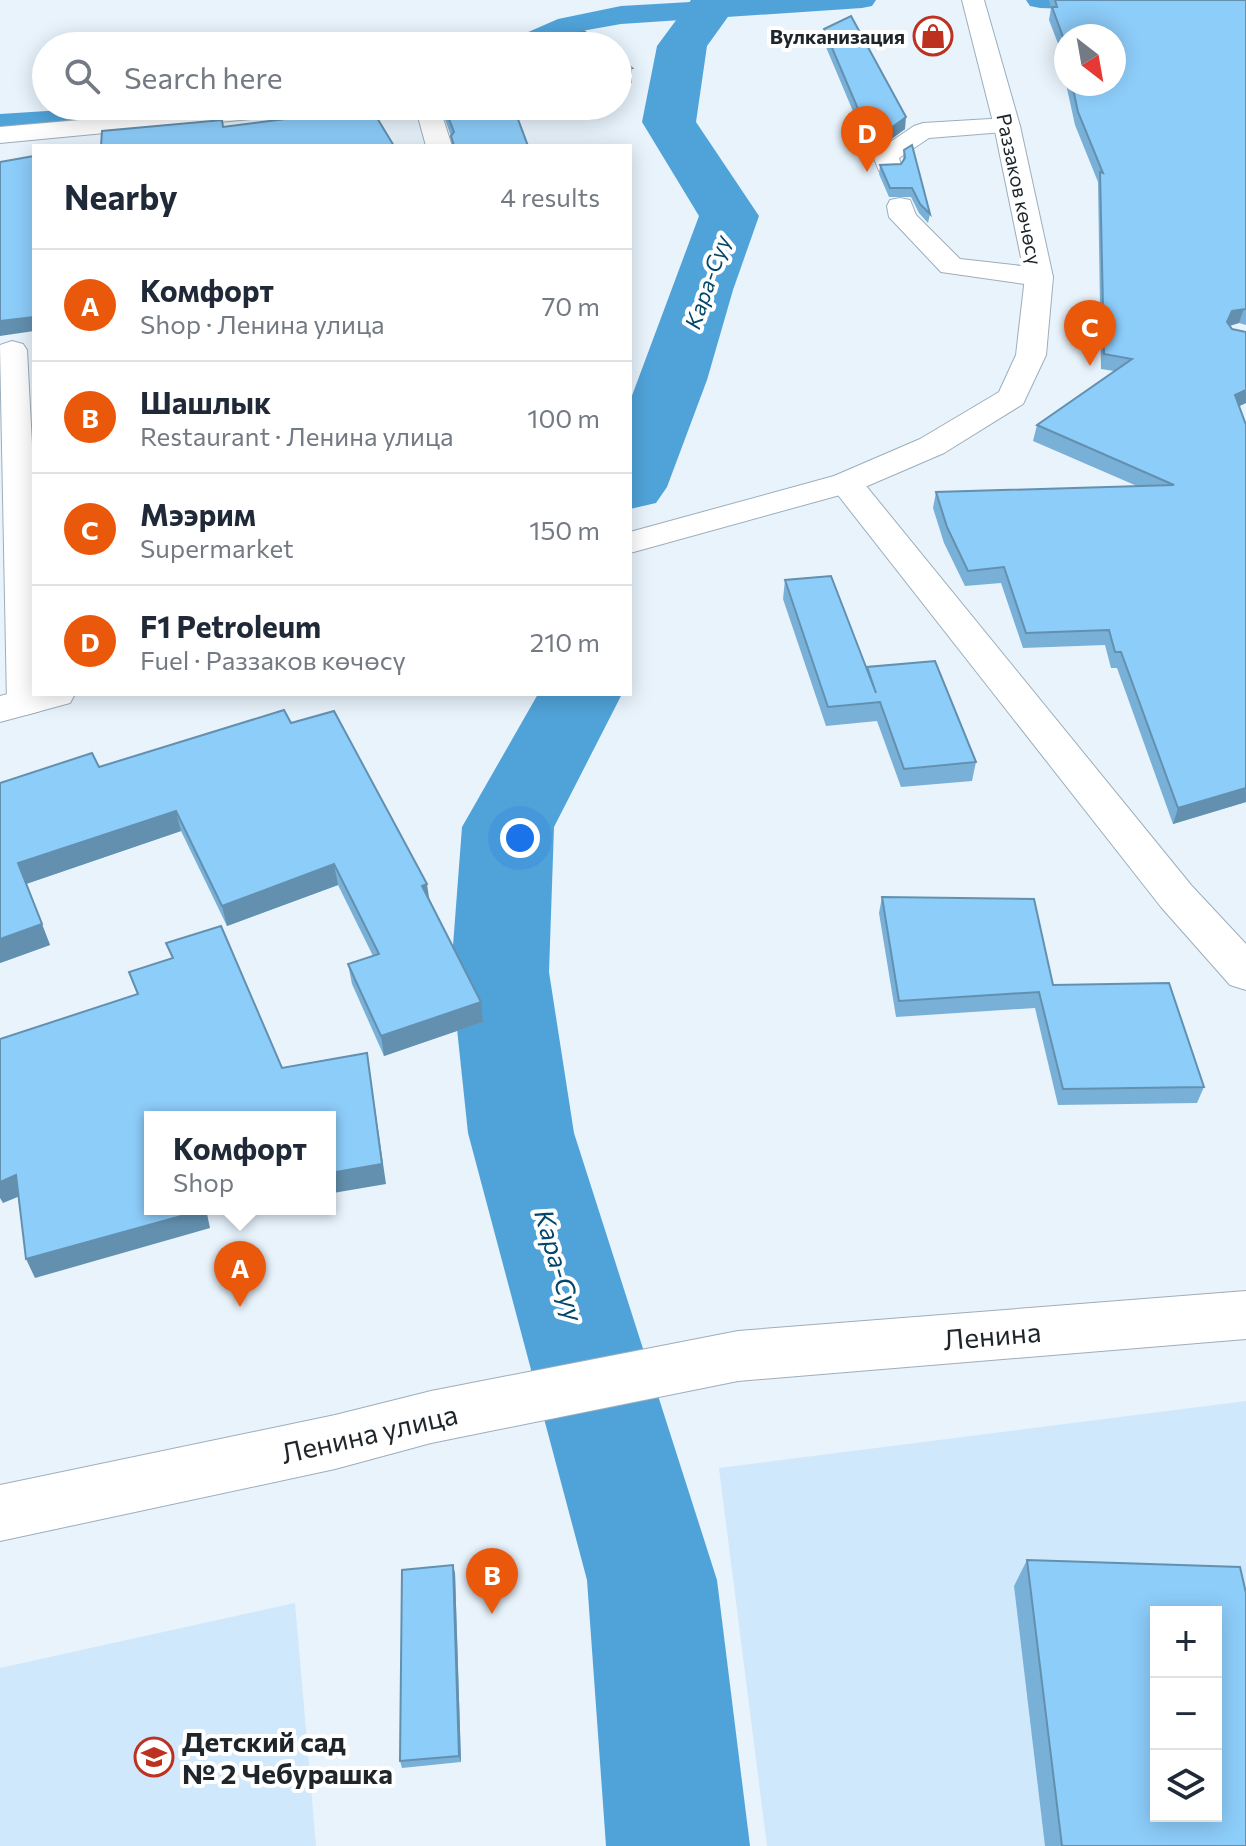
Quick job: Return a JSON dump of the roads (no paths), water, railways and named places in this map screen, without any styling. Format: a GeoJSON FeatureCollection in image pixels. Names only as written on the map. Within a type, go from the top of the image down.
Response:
{"type":"FeatureCollection","features":[{"type":"Feature","properties":{"kind":"main road","name":"Раззаков көчөсү"},"geometry":{"type":"LineString","coordinates":[[632,542],[846,483],[932,446],[1012,397],[1031,355],[1039,277],[1007,126],[974,4]]}},
{"type":"Feature","properties":{"kind":"main road"},"geometry":{"type":"LineString","coordinates":[[0,135],[175,120]]}},
{"type":"Feature","properties":{"kind":"main road"},"geometry":{"type":"LineString","coordinates":[[431,120],[438,144]]}},
{"type":"Feature","properties":{"kind":"main road"},"geometry":{"type":"LineString","coordinates":[[888,165],[886,156],[923,131],[1007,126]]}},
{"type":"Feature","properties":{"kind":"main road"},"geometry":{"type":"LineString","coordinates":[[900,206],[903,217],[951,266],[1039,277]]}},
{"type":"Feature","properties":{"kind":"main road"},"geometry":{"type":"LineString","coordinates":[[15,349],[27,702]]}},
{"type":"Feature","properties":{"kind":"main road"},"geometry":{"type":"LineString","coordinates":[[846,483],[1176,896],[1246,973]]}},
{"type":"Feature","properties":{"kind":"main road","name":"Ленина"},"geometry":{"type":"LineString","coordinates":[[738,1356],[1246,1315]]}},
{"type":"Feature","properties":{"kind":"main road","name":"Ленина улица"},"geometry":{"type":"LineString","coordinates":[[0,1513],[335,1442],[431,1417],[738,1356]]}},
{"type":"Feature","properties":{"kind":"waterway","name":"Кара-Суу"},"geometry":{"type":"LineString","coordinates":[[632,482],[673,380],[701,290],[729,216],[669,122],[682,46],[716,0]]}},
{"type":"Feature","properties":{"kind":"waterway"},"geometry":{"type":"LineString","coordinates":[[552,32],[568,25],[621,15],[862,0]]}},
{"type":"Feature","properties":{"kind":"waterway"},"geometry":{"type":"LineString","coordinates":[[1040,0],[1246,8]]}},
{"type":"Feature","properties":{"kind":"waterway"},"geometry":{"type":"LineString","coordinates":[[0,124],[59,120]]}},
{"type":"Feature","properties":{"kind":"waterway","name":"Кара-Суу"},"geometry":{"type":"LineString","coordinates":[[579,696],[508,827],[500,972],[521,1133],[652,1580],[678,1846]]}},
{"type":"Feature","properties":{"kind":"place","name":"Вулканизация"},"geometry":{"type":"Point","coordinates":[933,36]}},
{"type":"Feature","properties":{"kind":"place","name":"F1 Petroleum"},"geometry":{"type":"Point","coordinates":[867,172]}},
{"type":"Feature","properties":{"kind":"place","name":"Мээрим"},"geometry":{"type":"Point","coordinates":[1090,366]}},
{"type":"Feature","properties":{"kind":"place","name":"Комфорт"},"geometry":{"type":"Point","coordinates":[240,1307]}},
{"type":"Feature","properties":{"kind":"place","name":"Шашлык"},"geometry":{"type":"Point","coordinates":[492,1614]}},
{"type":"Feature","properties":{"kind":"place","name":"Детский сад № 2 Чебурашка"},"geometry":{"type":"Point","coordinates":[154,1757]}}]}
